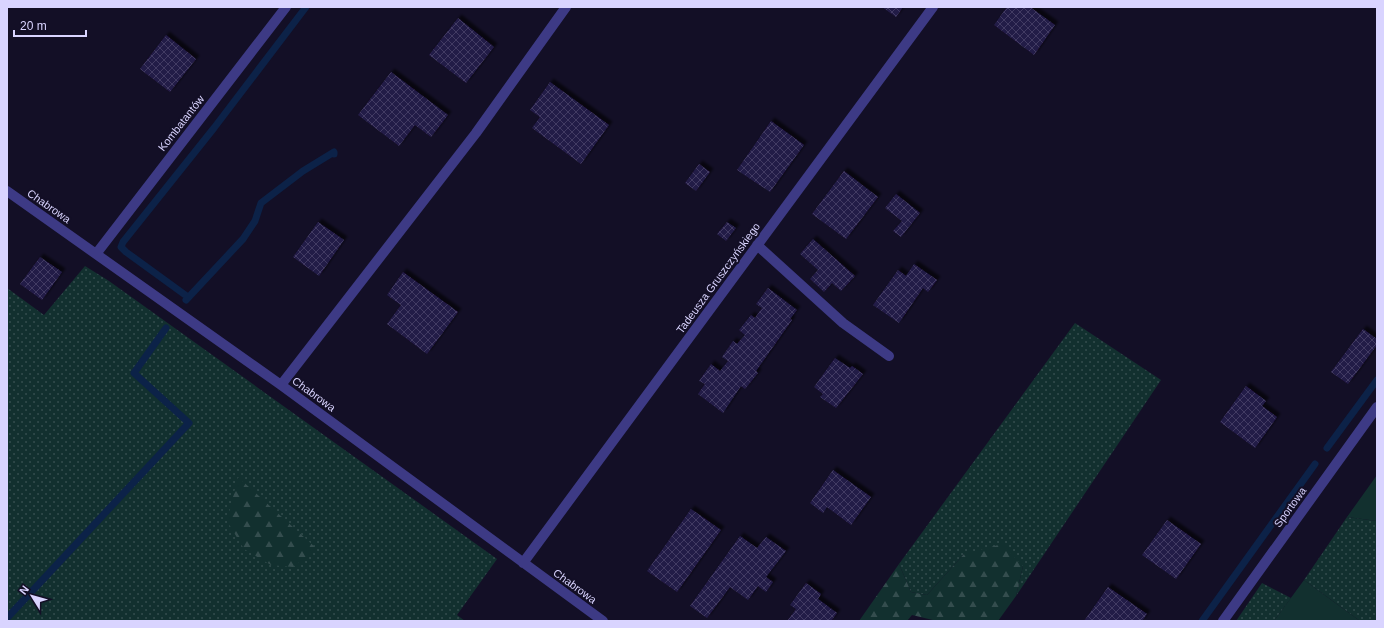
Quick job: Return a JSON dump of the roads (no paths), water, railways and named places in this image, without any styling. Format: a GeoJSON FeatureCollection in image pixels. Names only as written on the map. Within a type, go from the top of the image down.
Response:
{"type":"FeatureCollection","features":[{"type":"Feature","properties":{"kind":"street","name":"Kombatantów"},"geometry":{"type":"LineString","coordinates":[[96,254],[286,7]]}},
{"type":"Feature","properties":{"kind":"street"},"geometry":{"type":"LineString","coordinates":[[281,385],[476,133],[566,7]]}},
{"type":"Feature","properties":{"kind":"street","name":"Tadeusza Gruszczyńskiego"},"geometry":{"type":"LineString","coordinates":[[523,563],[933,7]]}},
{"type":"Feature","properties":{"kind":"street","name":"Chabrowa"},"geometry":{"type":"LineString","coordinates":[[7,191],[281,385],[603,621]]}},
{"type":"Feature","properties":{"kind":"street"},"geometry":{"type":"LineString","coordinates":[[757,245],[843,323],[889,356]]}},
{"type":"Feature","properties":{"kind":"street","name":"Sportowa"},"geometry":{"type":"LineString","coordinates":[[1223,621],[1377,407]]}},
{"type":"Feature","properties":{"kind":"waterway"},"geometry":{"type":"LineString","coordinates":[[188,297],[126,252],[121,247],[123,242],[214,128],[306,7]]}},
{"type":"Feature","properties":{"kind":"waterway"},"geometry":{"type":"LineString","coordinates":[[186,300],[243,239],[255,221],[261,203],[303,171],[334,152],[334,154]]}},
{"type":"Feature","properties":{"kind":"waterway"},"geometry":{"type":"LineString","coordinates":[[7,618],[189,423],[134,373],[166,328]]}},
{"type":"Feature","properties":{"kind":"waterway"},"geometry":{"type":"LineString","coordinates":[[1327,448],[1377,380]]}},
{"type":"Feature","properties":{"kind":"waterway"},"geometry":{"type":"LineString","coordinates":[[1202,621],[1315,464]]}}]}
